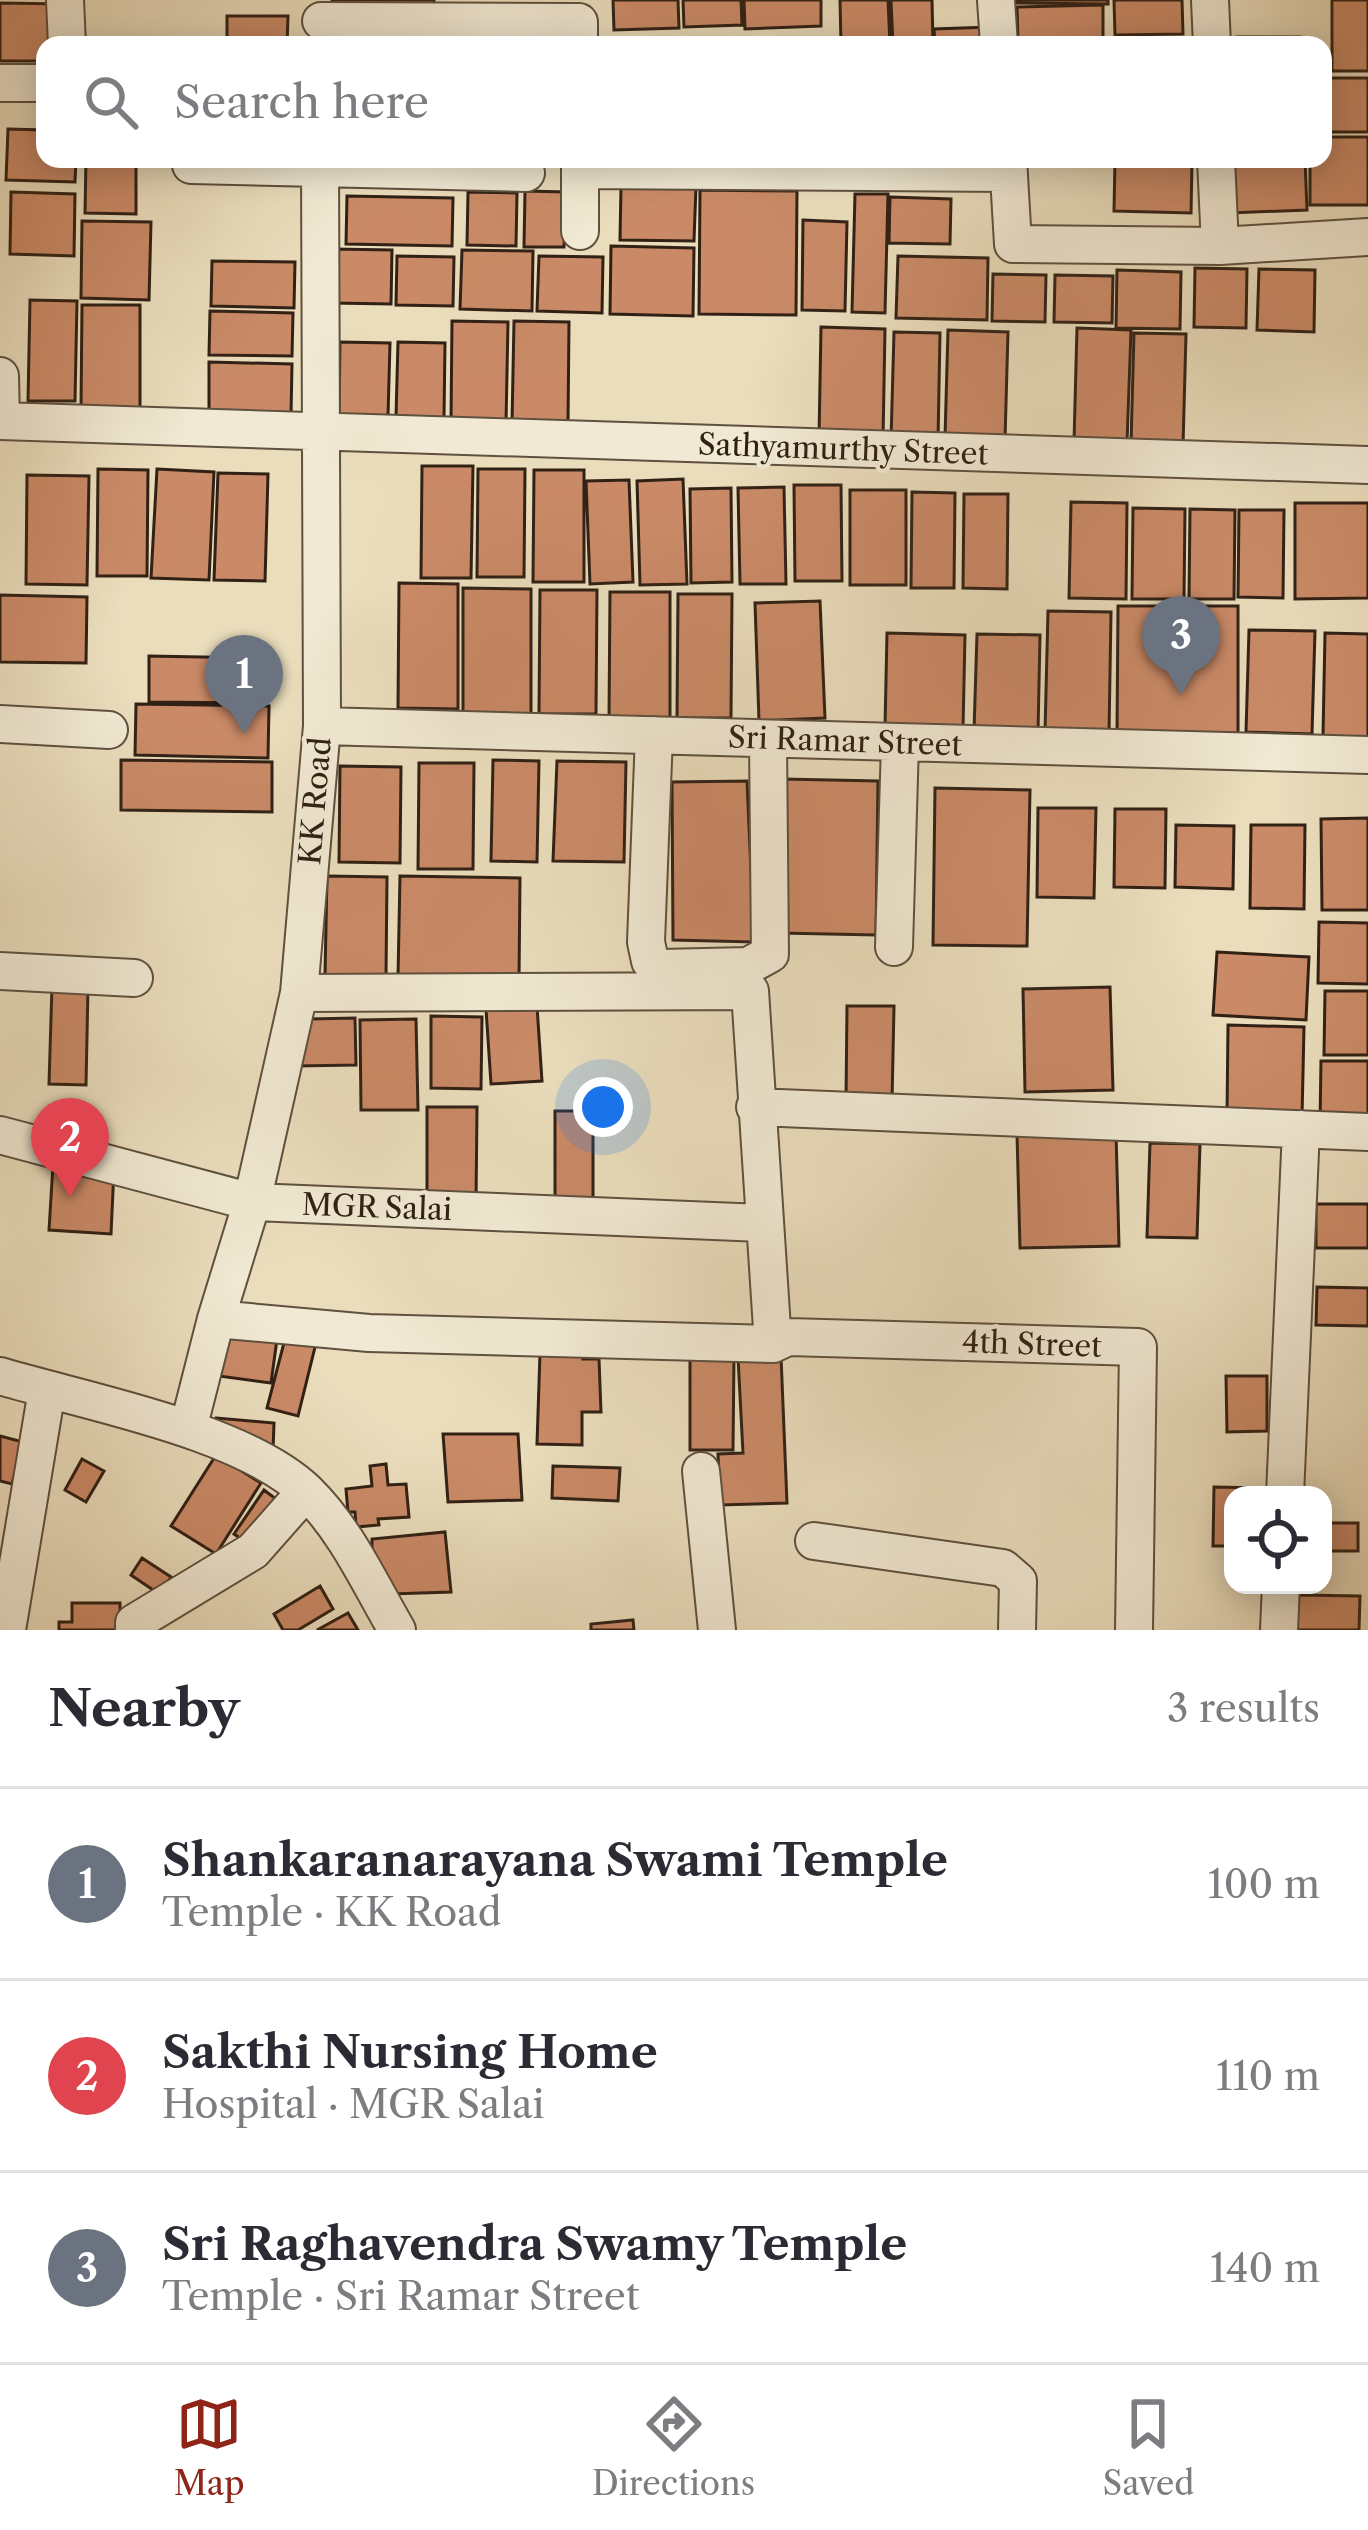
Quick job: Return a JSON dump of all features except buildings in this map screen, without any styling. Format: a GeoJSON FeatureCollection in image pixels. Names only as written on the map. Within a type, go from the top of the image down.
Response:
{"type":"FeatureCollection","features":[{"type":"Feature","properties":{"kind":"street"},"geometry":{"type":"LineString","coordinates":[[65,0],[67,36]]}},
{"type":"Feature","properties":{"kind":"street"},"geometry":{"type":"LineString","coordinates":[[995,0],[998,36]]}},
{"type":"Feature","properties":{"kind":"street"},"geometry":{"type":"LineString","coordinates":[[1210,0],[1212,36]]}},
{"type":"Feature","properties":{"kind":"street"},"geometry":{"type":"LineString","coordinates":[[321,22],[579,22],[579,36]]}},
{"type":"Feature","properties":{"kind":"street"},"geometry":{"type":"LineString","coordinates":[[0,83],[36,83]]}},
{"type":"Feature","properties":{"kind":"street","name":"KK Road"},"geometry":{"type":"LineString","coordinates":[[188,1429],[252,1202],[298,993],[322,726],[320,168]]}},
{"type":"Feature","properties":{"kind":"street"},"geometry":{"type":"LineString","coordinates":[[412,168],[526,173]]}},
{"type":"Feature","properties":{"kind":"street"},"geometry":{"type":"LineString","coordinates":[[580,168],[580,231]]}},
{"type":"Feature","properties":{"kind":"street"},"geometry":{"type":"LineString","coordinates":[[1008,168],[1013,244],[1220,246],[1368,237]]}},
{"type":"Feature","properties":{"kind":"street"},"geometry":{"type":"LineString","coordinates":[[1216,168],[1220,246]]}},
{"type":"Feature","properties":{"kind":"street"},"geometry":{"type":"LineString","coordinates":[[0,376],[0,421]]}},
{"type":"Feature","properties":{"kind":"street","name":"Sathyamurthy Street"},"geometry":{"type":"LineString","coordinates":[[0,421],[1368,465]]}},
{"type":"Feature","properties":{"kind":"street"},"geometry":{"type":"LineString","coordinates":[[0,724],[109,730]]}},
{"type":"Feature","properties":{"kind":"street","name":"Sri Ramar Street"},"geometry":{"type":"LineString","coordinates":[[322,726],[1368,755]]}},
{"type":"Feature","properties":{"kind":"street"},"geometry":{"type":"LineString","coordinates":[[654,735],[646,942],[650,961],[661,968],[748,966],[770,954],[768,740]]}},
{"type":"Feature","properties":{"kind":"street"},"geometry":{"type":"LineString","coordinates":[[894,947],[900,743]]}},
{"type":"Feature","properties":{"kind":"street"},"geometry":{"type":"LineString","coordinates":[[0,971],[134,978]]}},
{"type":"Feature","properties":{"kind":"street"},"geometry":{"type":"LineString","coordinates":[[216,1318],[368,1333],[780,1340],[762,1223],[750,991],[298,993]]}},
{"type":"Feature","properties":{"kind":"street"},"geometry":{"type":"LineString","coordinates":[[755,1107],[1368,1132]]}},
{"type":"Feature","properties":{"kind":"street"},"geometry":{"type":"LineString","coordinates":[[1285,1486],[1301,1129]]}},
{"type":"Feature","properties":{"kind":"street","name":"MGR Salai"},"geometry":{"type":"LineString","coordinates":[[0,1135],[252,1202],[762,1223]]}},
{"type":"Feature","properties":{"kind":"street","name":"4th Street"},"geometry":{"type":"LineString","coordinates":[[780,1340],[1138,1347],[1134,1630]]}},
{"type":"Feature","properties":{"kind":"street"},"geometry":{"type":"LineString","coordinates":[[0,1376],[188,1429],[274,1467],[306,1491],[334,1524],[397,1630]]}},
{"type":"Feature","properties":{"kind":"street"},"geometry":{"type":"LineString","coordinates":[[7,1630],[47,1390]]}},
{"type":"Feature","properties":{"kind":"street"},"geometry":{"type":"LineString","coordinates":[[701,1471],[717,1630]]}},
{"type":"Feature","properties":{"kind":"street"},"geometry":{"type":"LineString","coordinates":[[134,1630],[134,1623],[253,1552],[306,1491]]}},
{"type":"Feature","properties":{"kind":"street"},"geometry":{"type":"LineString","coordinates":[[814,1541],[1003,1568],[1018,1581],[1017,1630]]}},
{"type":"Feature","properties":{"kind":"street"},"geometry":{"type":"LineString","coordinates":[[1279,1630],[1281,1594]]}},
{"type":"Feature","properties":{"kind":"place","name":"Sri Raghavendra Swamy Temple"},"geometry":{"type":"Point","coordinates":[1181,695]}},
{"type":"Feature","properties":{"kind":"place","name":"Shankaranarayana Swami Temple"},"geometry":{"type":"Point","coordinates":[244,734]}},
{"type":"Feature","properties":{"kind":"place","name":"Sakthi Nursing Home"},"geometry":{"type":"Point","coordinates":[70,1197]}}]}
